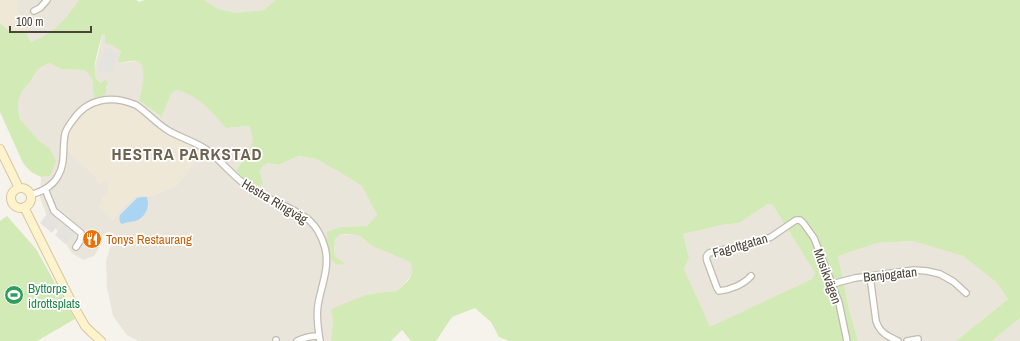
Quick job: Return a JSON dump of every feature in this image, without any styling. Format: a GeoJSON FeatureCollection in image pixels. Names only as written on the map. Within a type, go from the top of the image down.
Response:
{"type":"FeatureCollection","features":[{"type":"Feature","properties":{"kind":"street"},"geometry":{"type":"LineString","coordinates":[[34,11],[40,8],[47,0]]}},
{"type":"Feature","properties":{"kind":"street","name":"Hestra Ringväg"},"geometry":{"type":"LineString","coordinates":[[31,195],[45,190],[55,181],[64,160],[66,132],[73,119],[81,111],[93,102],[102,100],[130,102],[169,131],[206,150],[224,164],[248,187],[261,195],[297,212],[313,224],[320,234],[326,250],[327,264],[317,312],[320,339]]}},
{"type":"Feature","properties":{"kind":"street"},"geometry":{"type":"LineString","coordinates":[[0,149],[19,188]]}},
{"type":"Feature","properties":{"kind":"street"},"geometry":{"type":"LineString","coordinates":[[19,188],[26,189],[31,195],[30,202],[24,207],[17,206],[13,203],[13,192],[19,188]]}},
{"type":"Feature","properties":{"kind":"street"},"geometry":{"type":"LineString","coordinates":[[45,190],[54,211],[81,233],[82,239],[76,247]]}},
{"type":"Feature","properties":{"kind":"street"},"geometry":{"type":"LineString","coordinates":[[24,207],[73,305],[86,326],[101,341]]}},
{"type":"Feature","properties":{"kind":"street","name":"Fagottgatan"},"geometry":{"type":"LineString","coordinates":[[751,276],[746,282],[719,291],[706,257],[709,253],[761,241],[771,237],[796,220]]}},
{"type":"Feature","properties":{"kind":"street","name":"Musikvägen"},"geometry":{"type":"LineString","coordinates":[[796,220],[800,220],[814,238],[839,303],[847,341]]}},
{"type":"Feature","properties":{"kind":"street","name":"Banjogatan"},"geometry":{"type":"LineString","coordinates":[[832,284],[855,278],[914,270],[940,274],[954,282],[966,293]]}},
{"type":"Feature","properties":{"kind":"street"},"geometry":{"type":"LineString","coordinates":[[870,276],[878,327],[886,336],[898,341]]}},
{"type":"Feature","properties":{"kind":"street"},"geometry":{"type":"LineString","coordinates":[[297,341],[310,336],[320,339]]}},
{"type":"Feature","properties":{"kind":"street"},"geometry":{"type":"LineString","coordinates":[[907,341],[918,339]]}},
{"type":"Feature","properties":{"kind":"shaded area"},"geometry":{"type":"Polygon","coordinates":[[[0,0],[18,0],[18,12],[26,32],[9,31],[0,23],[0,0]]]}},
{"type":"Feature","properties":{"kind":"shaded area"},"geometry":{"type":"Polygon","coordinates":[[[18,0],[79,0],[60,24],[47,35],[31,42],[18,12],[18,0]]]}},
{"type":"Feature","properties":{"kind":"shaded area"},"geometry":{"type":"Polygon","coordinates":[[[204,0],[275,0],[264,10],[236,13],[218,9],[204,0]]]}},
{"type":"Feature","properties":{"kind":"shaded area"},"geometry":{"type":"Polygon","coordinates":[[[102,34],[105,34],[112,45],[121,52],[117,62],[122,63],[137,61],[141,64],[143,69],[143,82],[139,100],[160,117],[171,94],[176,90],[185,92],[197,99],[213,112],[226,128],[249,126],[253,137],[251,149],[236,170],[263,183],[260,171],[263,166],[267,163],[279,165],[298,156],[316,159],[362,186],[377,215],[367,226],[340,227],[328,232],[331,260],[344,264],[335,256],[335,238],[339,235],[352,234],[360,236],[372,246],[410,262],[412,271],[410,277],[397,291],[366,295],[333,320],[331,341],[138,341],[127,335],[113,316],[107,288],[106,261],[112,241],[110,231],[102,237],[98,250],[94,256],[83,260],[72,253],[46,214],[40,197],[41,177],[50,176],[49,148],[38,140],[27,128],[20,119],[18,110],[18,101],[22,91],[38,69],[49,63],[61,69],[86,71],[90,74],[92,79],[94,97],[102,96],[108,84],[99,82],[94,71],[102,34]],[[109,104],[99,105],[84,112],[67,150],[96,177],[105,180],[108,183],[108,192],[102,199],[113,220],[119,211],[136,196],[152,196],[177,185],[201,153],[152,126],[132,109],[124,106],[109,104]],[[137,198],[120,215],[122,224],[129,222],[137,198]]]}},
{"type":"Feature","properties":{"kind":"shaded area"},"geometry":{"type":"Polygon","coordinates":[[[108,47],[119,54],[114,66],[114,71],[99,73],[101,58],[108,47]]]}},
{"type":"Feature","properties":{"kind":"shaded area"},"geometry":{"type":"Polygon","coordinates":[[[109,104],[124,106],[132,109],[152,126],[201,153],[177,185],[152,196],[136,196],[119,211],[113,220],[98,207],[108,192],[108,183],[105,180],[100,185],[95,179],[96,177],[67,150],[68,133],[72,125],[79,117],[91,108],[109,104]]]}},
{"type":"Feature","properties":{"kind":"shaded area"},"geometry":{"type":"Polygon","coordinates":[[[768,204],[772,204],[815,273],[812,279],[710,328],[684,269],[689,256],[683,234],[722,225],[739,223],[768,204]]]}},
{"type":"Feature","properties":{"kind":"shaded area"},"geometry":{"type":"Polygon","coordinates":[[[50,210],[62,220],[52,233],[40,223],[50,210]]]}},
{"type":"Feature","properties":{"kind":"shaded area"},"geometry":{"type":"Polygon","coordinates":[[[65,222],[76,231],[65,244],[55,235],[65,222]]]}},
{"type":"Feature","properties":{"kind":"shaded area"},"geometry":{"type":"Polygon","coordinates":[[[914,241],[963,256],[996,282],[1008,299],[956,341],[858,341],[849,309],[838,256],[877,243],[914,241]]]}},
{"type":"Feature","properties":{"kind":"shaded area"},"geometry":{"type":"Polygon","coordinates":[[[1020,318],[1020,341],[992,341],[1020,318]]]}},
{"type":"Feature","properties":{"kind":"green space"},"geometry":{"type":"Polygon","coordinates":[[[79,0],[136,0],[139,2],[145,0],[204,0],[218,9],[236,13],[264,10],[275,0],[1020,0],[1020,318],[992,341],[956,341],[1008,299],[996,282],[963,256],[913,241],[877,243],[838,256],[849,309],[858,341],[509,341],[499,337],[491,322],[475,308],[452,317],[436,341],[411,341],[402,330],[391,341],[331,341],[333,320],[331,309],[366,295],[397,291],[410,278],[412,272],[410,262],[372,246],[360,236],[352,234],[339,235],[335,239],[335,256],[345,264],[338,265],[331,260],[327,241],[327,232],[340,227],[367,226],[377,215],[362,186],[316,159],[298,156],[279,165],[267,163],[263,166],[260,171],[263,184],[259,186],[246,181],[236,170],[252,145],[249,126],[226,128],[204,104],[184,92],[176,90],[171,94],[161,117],[139,100],[143,78],[140,63],[136,61],[122,63],[117,62],[121,52],[112,45],[105,43],[105,34],[102,34],[96,61],[95,74],[101,83],[105,80],[107,81],[108,84],[106,87],[106,94],[94,98],[92,79],[86,71],[61,69],[49,63],[38,69],[22,91],[18,101],[20,119],[38,140],[49,148],[56,161],[50,176],[41,177],[31,172],[23,163],[0,112],[0,23],[9,31],[26,32],[31,42],[53,30],[79,0]],[[768,204],[739,223],[722,225],[683,234],[689,257],[684,269],[710,327],[812,279],[815,273],[772,204],[768,204]]]}},
{"type":"Feature","properties":{"kind":"green space"},"geometry":{"type":"Polygon","coordinates":[[[7,216],[36,249],[75,319],[37,341],[0,341],[0,221],[7,216]]]}},
{"type":"Feature","properties":{"kind":"water"},"geometry":{"type":"Polygon","coordinates":[[[147,197],[148,200],[148,207],[143,216],[138,220],[122,224],[120,222],[120,215],[137,198],[147,197]]]}},
{"type":"Feature","properties":{"kind":"place","name":"Tonys Restaurang"},"geometry":{"type":"Point","coordinates":[92,239]}},
{"type":"Feature","properties":{"kind":"place","name":"Byttorps idrottsplats"},"geometry":{"type":"Point","coordinates":[14,295]}},
{"type":"Feature","properties":{"kind":"district","name":"HESTRA PARKSTAD"},"geometry":{"type":"Point","coordinates":[187,154]}}]}
